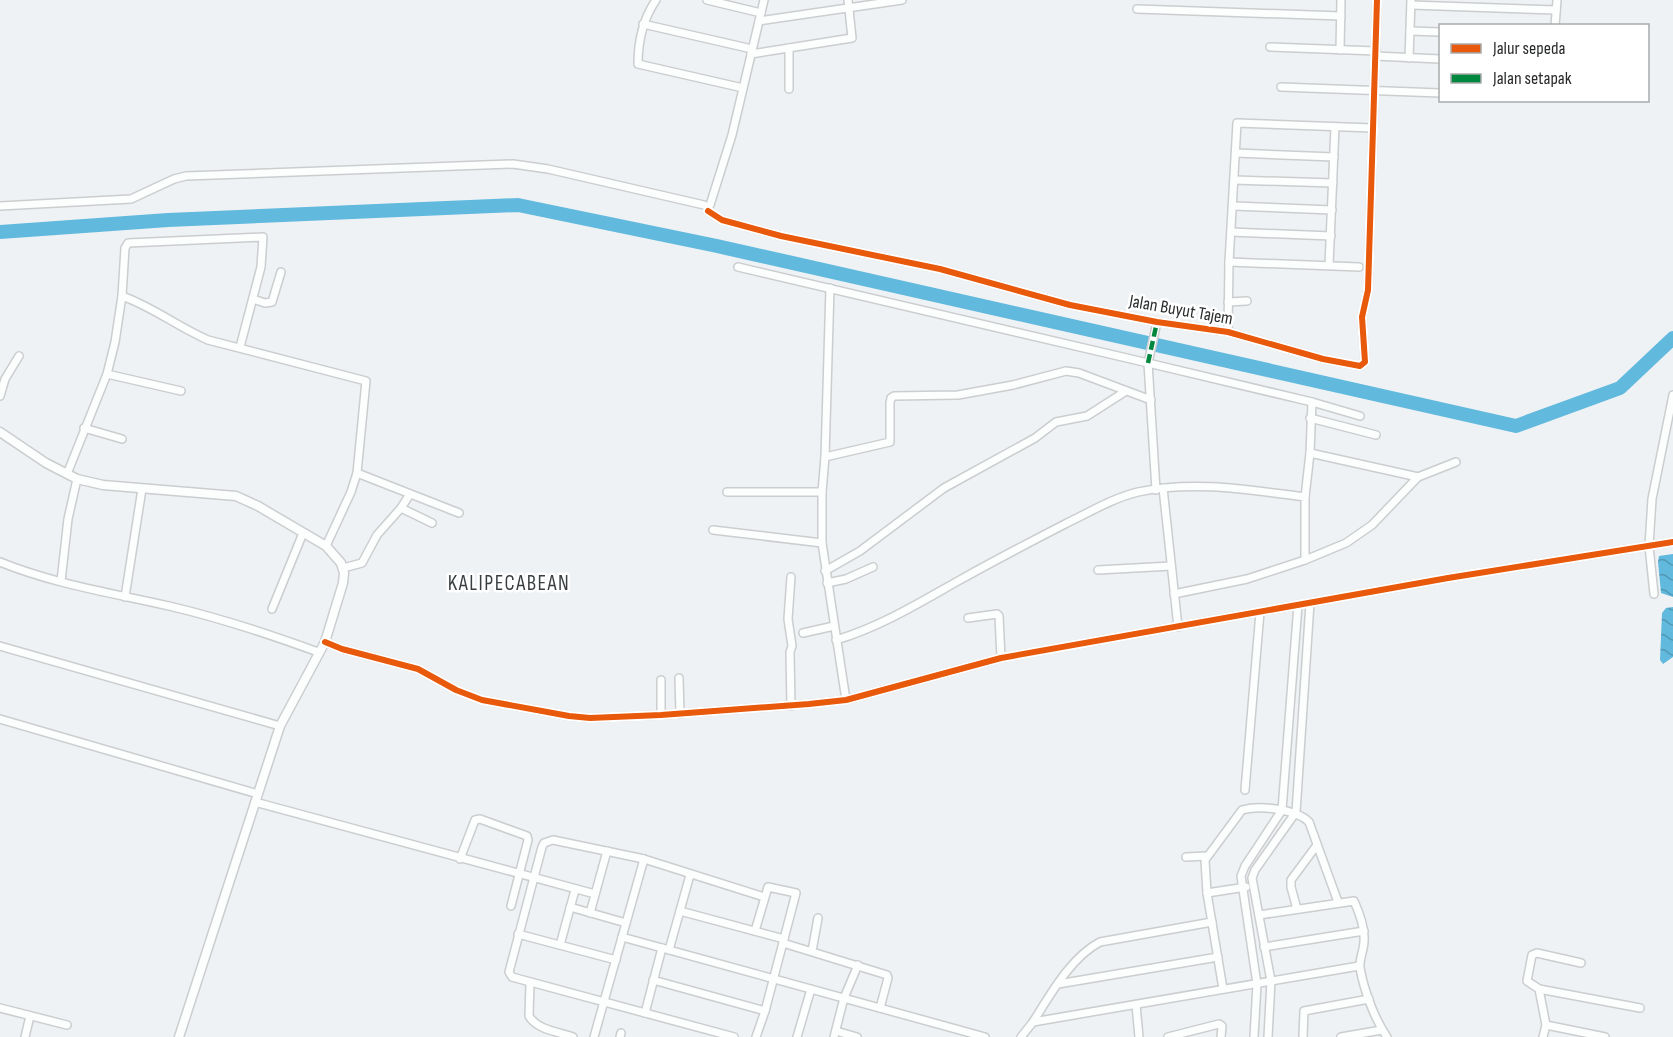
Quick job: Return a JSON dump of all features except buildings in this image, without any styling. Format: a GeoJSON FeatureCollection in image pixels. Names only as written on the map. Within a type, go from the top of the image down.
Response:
{"type":"FeatureCollection","features":[{"type":"Feature","properties":{"kind":"street"},"geometry":{"type":"LineString","coordinates":[[656,0],[643,24],[638,64],[743,88]]}},
{"type":"Feature","properties":{"kind":"street"},"geometry":{"type":"LineString","coordinates":[[707,0],[760,17],[849,4],[902,0]]}},
{"type":"Feature","properties":{"kind":"street"},"geometry":{"type":"LineString","coordinates":[[707,207],[732,135],[764,0]]}},
{"type":"Feature","properties":{"kind":"street"},"geometry":{"type":"LineString","coordinates":[[1180,0],[1180,10]]}},
{"type":"Feature","properties":{"kind":"street"},"geometry":{"type":"LineString","coordinates":[[1340,50],[1341,0]]}},
{"type":"Feature","properties":{"kind":"street","name":"Jalan Buyut Tajem"},"geometry":{"type":"LineString","coordinates":[[0,206],[131,199],[174,179],[186,176],[513,164],[548,169],[707,207],[722,220],[781,236],[940,270],[1036,297],[1157,325],[1228,332],[1323,359],[1360,366],[1365,362],[1362,317],[1367,294],[1377,0]]}},
{"type":"Feature","properties":{"kind":"street"},"geometry":{"type":"LineString","coordinates":[[1555,24],[1557,0]]}},
{"type":"Feature","properties":{"kind":"street"},"geometry":{"type":"LineString","coordinates":[[1409,58],[1411,3],[1556,10]]}},
{"type":"Feature","properties":{"kind":"street"},"geometry":{"type":"LineString","coordinates":[[643,24],[752,51],[789,48],[852,38],[849,4]]}},
{"type":"Feature","properties":{"kind":"street"},"geometry":{"type":"LineString","coordinates":[[1137,9],[1341,16]]}},
{"type":"Feature","properties":{"kind":"street"},"geometry":{"type":"LineString","coordinates":[[1410,31],[1439,32]]}},
{"type":"Feature","properties":{"kind":"street"},"geometry":{"type":"LineString","coordinates":[[1270,47],[1340,50],[1439,59]]}},
{"type":"Feature","properties":{"kind":"street"},"geometry":{"type":"LineString","coordinates":[[789,48],[789,89]]}},
{"type":"Feature","properties":{"kind":"street"},"geometry":{"type":"LineString","coordinates":[[1281,87],[1439,93]]}},
{"type":"Feature","properties":{"kind":"street"},"geometry":{"type":"LineString","coordinates":[[1228,332],[1229,262],[1237,123],[1373,128]]}},
{"type":"Feature","properties":{"kind":"street"},"geometry":{"type":"LineString","coordinates":[[1329,265],[1335,127]]}},
{"type":"Feature","properties":{"kind":"street"},"geometry":{"type":"LineString","coordinates":[[1236,153],[1334,157]]}},
{"type":"Feature","properties":{"kind":"street"},"geometry":{"type":"LineString","coordinates":[[1234,180],[1333,183]]}},
{"type":"Feature","properties":{"kind":"street"},"geometry":{"type":"LineString","coordinates":[[1233,206],[1332,210]]}},
{"type":"Feature","properties":{"kind":"street"},"geometry":{"type":"LineString","coordinates":[[1231,232],[1330,236]]}},
{"type":"Feature","properties":{"kind":"street"},"geometry":{"type":"LineString","coordinates":[[67,474],[107,374],[115,342],[122,296],[125,248],[128,243],[261,236],[264,240],[261,267],[240,347]]}},
{"type":"Feature","properties":{"kind":"street"},"geometry":{"type":"LineString","coordinates":[[1229,262],[1359,267]]}},
{"type":"Feature","properties":{"kind":"street"},"geometry":{"type":"LineString","coordinates":[[738,267],[1148,361],[1360,416]]}},
{"type":"Feature","properties":{"kind":"street"},"geometry":{"type":"LineString","coordinates":[[253,299],[265,303],[272,302],[281,272]]}},
{"type":"Feature","properties":{"kind":"street"},"geometry":{"type":"LineString","coordinates":[[830,288],[822,543],[846,700]]}},
{"type":"Feature","properties":{"kind":"street"},"geometry":{"type":"LineString","coordinates":[[122,296],[147,306],[208,340],[366,381],[357,472],[351,492],[326,546]]}},
{"type":"Feature","properties":{"kind":"street"},"geometry":{"type":"LineString","coordinates":[[1228,302],[1247,301]]}},
{"type":"Feature","properties":{"kind":"street"},"geometry":{"type":"LineString","coordinates":[[1157,325],[1148,361],[1150,400],[1171,566],[1175,627]]}},
{"type":"Feature","properties":{"kind":"street"},"geometry":{"type":"LineString","coordinates":[[0,396],[6,379],[19,356]]}},
{"type":"Feature","properties":{"kind":"street"},"geometry":{"type":"LineString","coordinates":[[825,458],[891,441],[890,403],[894,396],[969,393],[1066,371],[1150,400]]}},
{"type":"Feature","properties":{"kind":"street"},"geometry":{"type":"LineString","coordinates":[[107,374],[181,392]]}},
{"type":"Feature","properties":{"kind":"street"},"geometry":{"type":"LineString","coordinates":[[825,571],[860,551],[944,488],[1035,438],[1056,422],[1087,416],[1126,391]]}},
{"type":"Feature","properties":{"kind":"street"},"geometry":{"type":"LineString","coordinates":[[1654,594],[1647,546],[1652,499],[1673,395]]}},
{"type":"Feature","properties":{"kind":"street"},"geometry":{"type":"LineString","coordinates":[[1305,560],[1305,497],[1310,453],[1311,402]]}},
{"type":"Feature","properties":{"kind":"street"},"geometry":{"type":"LineString","coordinates":[[1310,418],[1376,435]]}},
{"type":"Feature","properties":{"kind":"street"},"geometry":{"type":"LineString","coordinates":[[84,428],[122,439]]}},
{"type":"Feature","properties":{"kind":"street"},"geometry":{"type":"LineString","coordinates":[[0,432],[27,452],[77,479],[103,485],[236,496],[258,506],[326,546],[343,568],[343,584],[324,642],[280,726],[179,1037]]}},
{"type":"Feature","properties":{"kind":"street"},"geometry":{"type":"LineString","coordinates":[[1310,453],[1418,477]]}},
{"type":"Feature","properties":{"kind":"street"},"geometry":{"type":"LineString","coordinates":[[1174,594],[1247,579],[1305,560],[1346,543],[1372,525],[1418,477],[1456,462]]}},
{"type":"Feature","properties":{"kind":"street"},"geometry":{"type":"LineString","coordinates":[[357,472],[459,513]]}},
{"type":"Feature","properties":{"kind":"street"},"geometry":{"type":"LineString","coordinates":[[61,581],[68,519],[77,479]]}},
{"type":"Feature","properties":{"kind":"street"},"geometry":{"type":"LineString","coordinates":[[836,640],[890,619],[1010,552],[1119,498],[1160,489],[1210,487],[1305,497]]}},
{"type":"Feature","properties":{"kind":"street"},"geometry":{"type":"LineString","coordinates":[[125,597],[142,489]]}},
{"type":"Feature","properties":{"kind":"street"},"geometry":{"type":"LineString","coordinates":[[727,492],[822,492]]}},
{"type":"Feature","properties":{"kind":"street"},"geometry":{"type":"LineString","coordinates":[[343,568],[362,563],[377,535],[410,494]]}},
{"type":"Feature","properties":{"kind":"street"},"geometry":{"type":"LineString","coordinates":[[401,508],[432,523]]}},
{"type":"Feature","properties":{"kind":"street"},"geometry":{"type":"LineString","coordinates":[[713,530],[822,543]]}},
{"type":"Feature","properties":{"kind":"street"},"geometry":{"type":"LineString","coordinates":[[272,609],[303,533]]}},
{"type":"Feature","properties":{"kind":"street"},"geometry":{"type":"LineString","coordinates":[[324,642],[418,669],[456,690],[492,702],[569,716],[590,718],[661,715],[790,706],[846,700],[1001,658],[1448,578],[1673,542]]}},
{"type":"Feature","properties":{"kind":"street"},"geometry":{"type":"LineString","coordinates":[[0,562],[61,581],[168,605],[222,620],[271,634],[318,652]]}},
{"type":"Feature","properties":{"kind":"street"},"geometry":{"type":"LineString","coordinates":[[1098,570],[1171,566]]}},
{"type":"Feature","properties":{"kind":"street"},"geometry":{"type":"LineString","coordinates":[[827,583],[846,579],[873,567]]}},
{"type":"Feature","properties":{"kind":"street"},"geometry":{"type":"LineString","coordinates":[[790,706],[792,646],[788,619],[791,577]]}},
{"type":"Feature","properties":{"kind":"street"},"geometry":{"type":"LineString","coordinates":[[1268,1037],[1271,981],[1252,878],[1296,809],[1310,603]]}},
{"type":"Feature","properties":{"kind":"street"},"geometry":{"type":"LineString","coordinates":[[1254,1037],[1257,984],[1241,876],[1282,808],[1298,605]]}},
{"type":"Feature","properties":{"kind":"street"},"geometry":{"type":"LineString","coordinates":[[1245,790],[1260,612]]}},
{"type":"Feature","properties":{"kind":"street"},"geometry":{"type":"LineString","coordinates":[[968,618],[999,616],[1001,658]]}},
{"type":"Feature","properties":{"kind":"street"},"geometry":{"type":"LineString","coordinates":[[803,633],[834,626]]}},
{"type":"Feature","properties":{"kind":"street"},"geometry":{"type":"LineString","coordinates":[[0,646],[280,726]]}},
{"type":"Feature","properties":{"kind":"street"},"geometry":{"type":"LineString","coordinates":[[1294,653],[1307,654]]}},
{"type":"Feature","properties":{"kind":"street"},"geometry":{"type":"LineString","coordinates":[[679,678],[680,714]]}},
{"type":"Feature","properties":{"kind":"street"},"geometry":{"type":"LineString","coordinates":[[661,680],[661,715]]}},
{"type":"Feature","properties":{"kind":"street"},"geometry":{"type":"LineString","coordinates":[[0,719],[460,859],[595,894]]}},
{"type":"Feature","properties":{"kind":"street"},"geometry":{"type":"LineString","coordinates":[[1224,989],[1204,868],[1207,856],[1242,810],[1296,809],[1309,822],[1338,902]]}},
{"type":"Feature","properties":{"kind":"street"},"geometry":{"type":"LineString","coordinates":[[460,859],[474,822],[480,819],[527,836],[528,840],[511,906]]}},
{"type":"Feature","properties":{"kind":"street"},"geometry":{"type":"LineString","coordinates":[[734,1037],[509,975],[531,878],[542,847],[549,841],[607,850],[644,859],[764,897]]}},
{"type":"Feature","properties":{"kind":"street"},"geometry":{"type":"LineString","coordinates":[[1297,909],[1291,886],[1292,880],[1317,845]]}},
{"type":"Feature","properties":{"kind":"street"},"geometry":{"type":"LineString","coordinates":[[590,913],[607,850]]}},
{"type":"Feature","properties":{"kind":"street"},"geometry":{"type":"LineString","coordinates":[[1186,857],[1207,856]]}},
{"type":"Feature","properties":{"kind":"street"},"geometry":{"type":"LineString","coordinates":[[594,1037],[644,859]]}},
{"type":"Feature","properties":{"kind":"street"},"geometry":{"type":"LineString","coordinates":[[645,1013],[653,980],[680,911],[690,875]]}},
{"type":"Feature","properties":{"kind":"street"},"geometry":{"type":"LineString","coordinates":[[755,931],[767,889],[771,886],[796,893],[774,979],[756,1037]]}},
{"type":"Feature","properties":{"kind":"street"},"geometry":{"type":"LineString","coordinates":[[1207,893],[1253,886]]}},
{"type":"Feature","properties":{"kind":"street"},"geometry":{"type":"LineString","coordinates":[[560,945],[575,890]]}},
{"type":"Feature","properties":{"kind":"street"},"geometry":{"type":"LineString","coordinates":[[1259,915],[1352,900],[1355,902],[1364,931],[1359,966],[1369,999],[1387,1037]]}},
{"type":"Feature","properties":{"kind":"street"},"geometry":{"type":"LineString","coordinates":[[570,908],[626,922]]}},
{"type":"Feature","properties":{"kind":"street"},"geometry":{"type":"LineString","coordinates":[[680,911],[755,931],[887,975],[880,1008]]}},
{"type":"Feature","properties":{"kind":"street"},"geometry":{"type":"LineString","coordinates":[[812,951],[818,918]]}},
{"type":"Feature","properties":{"kind":"street"},"geometry":{"type":"LineString","coordinates":[[1021,1037],[1058,984],[1083,954],[1100,942],[1212,922]]}},
{"type":"Feature","properties":{"kind":"street"},"geometry":{"type":"LineString","coordinates":[[1264,947],[1364,931]]}},
{"type":"Feature","properties":{"kind":"street"},"geometry":{"type":"LineString","coordinates":[[518,934],[616,960]]}},
{"type":"Feature","properties":{"kind":"street"},"geometry":{"type":"LineString","coordinates":[[622,937],[985,1037]]}},
{"type":"Feature","properties":{"kind":"street"},"geometry":{"type":"LineString","coordinates":[[1581,963],[1534,953],[1527,981],[1539,989],[1640,1008]]}},
{"type":"Feature","properties":{"kind":"street"},"geometry":{"type":"LineString","coordinates":[[1058,984],[1218,957]]}},
{"type":"Feature","properties":{"kind":"street"},"geometry":{"type":"LineString","coordinates":[[857,1037],[835,1034],[844,998],[858,965]]}},
{"type":"Feature","properties":{"kind":"street"},"geometry":{"type":"LineString","coordinates":[[1033,1022],[1359,966]]}},
{"type":"Feature","properties":{"kind":"street"},"geometry":{"type":"LineString","coordinates":[[653,980],[765,1011]]}},
{"type":"Feature","properties":{"kind":"street"},"geometry":{"type":"LineString","coordinates":[[530,981],[529,1016],[532,1021],[537,1025],[573,1037]]}},
{"type":"Feature","properties":{"kind":"street"},"geometry":{"type":"LineString","coordinates":[[797,1037],[811,989]]}},
{"type":"Feature","properties":{"kind":"street"},"geometry":{"type":"LineString","coordinates":[[1539,989],[1546,1025],[1543,1037]]}},
{"type":"Feature","properties":{"kind":"street"},"geometry":{"type":"LineString","coordinates":[[1303,1037],[1304,1011],[1369,999]]}},
{"type":"Feature","properties":{"kind":"street"},"geometry":{"type":"LineString","coordinates":[[1136,1005],[1139,1037]]}},
{"type":"Feature","properties":{"kind":"street"},"geometry":{"type":"LineString","coordinates":[[0,1008],[67,1025]]}},
{"type":"Feature","properties":{"kind":"street"},"geometry":{"type":"LineString","coordinates":[[25,1037],[30,1016]]}},
{"type":"Feature","properties":{"kind":"street"},"geometry":{"type":"LineString","coordinates":[[1168,1037],[1219,1024],[1222,1026],[1221,1037]]}},
{"type":"Feature","properties":{"kind":"street"},"geometry":{"type":"LineString","coordinates":[[1546,1025],[1605,1037]]}},
{"type":"Feature","properties":{"kind":"street"},"geometry":{"type":"LineString","coordinates":[[1341,1037],[1382,1030]]}},
{"type":"Feature","properties":{"kind":"water"},"geometry":{"type":"Polygon","coordinates":[[[1673,554],[1673,597],[1661,593],[1658,562],[1659,556],[1673,554]]]}},
{"type":"Feature","properties":{"kind":"water"},"geometry":{"type":"Polygon","coordinates":[[[1673,607],[1673,657],[1663,664],[1660,660],[1662,613],[1666,608],[1673,607]]]}},
{"type":"Feature","properties":{"kind":"waterway"},"geometry":{"type":"LineString","coordinates":[[0,232],[168,220],[518,205],[717,246],[1516,426],[1620,388],[1673,338]]}},
{"type":"Feature","properties":{"kind":"marked path"},"geometry":{"type":"LineString","coordinates":[[1148,363],[1157,322]]}},
{"type":"Feature","properties":{"kind":"cycle path"},"geometry":{"type":"LineString","coordinates":[[708,211],[722,220],[781,236],[940,269],[1070,305],[1157,322],[1228,332],[1323,359],[1360,366],[1365,362],[1362,317],[1368,290],[1377,0]]}},
{"type":"Feature","properties":{"kind":"cycle path"},"geometry":{"type":"LineString","coordinates":[[325,642],[342,649],[418,669],[456,690],[482,700],[590,718],[661,715],[846,700],[1001,658],[1448,578],[1673,542]]}},
{"type":"Feature","properties":{"kind":"district","name":"KALIPECABEAN"},"geometry":{"type":"Point","coordinates":[509,583]}}]}
